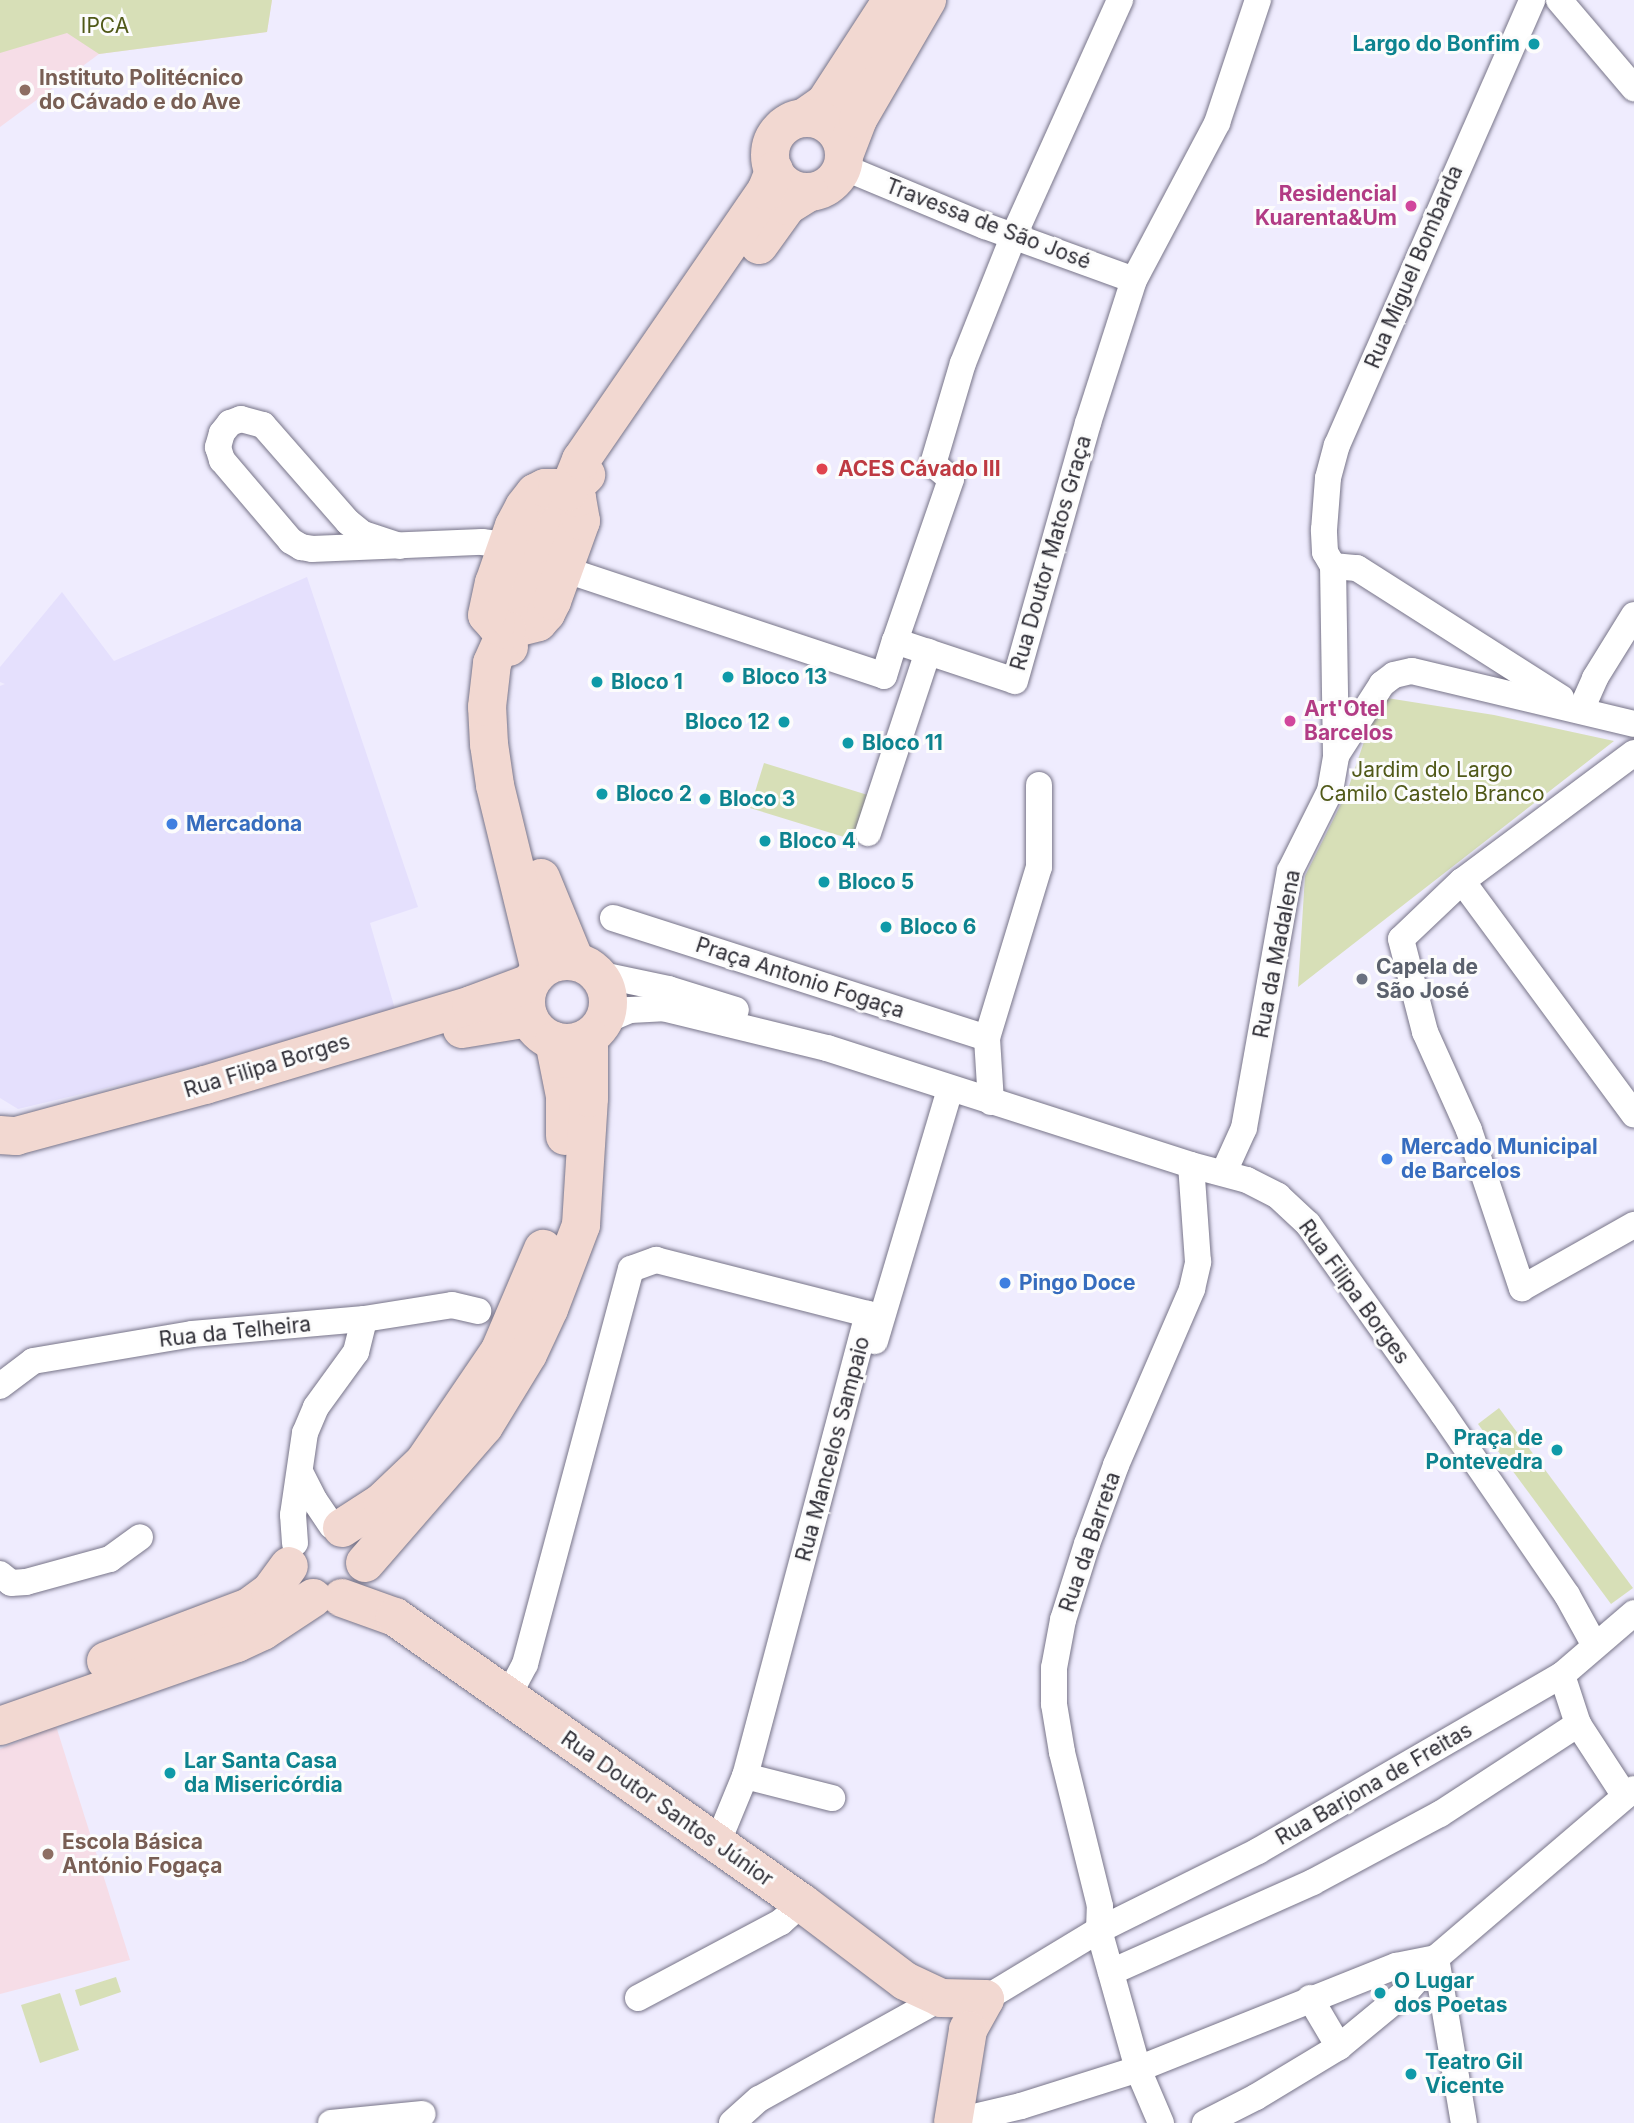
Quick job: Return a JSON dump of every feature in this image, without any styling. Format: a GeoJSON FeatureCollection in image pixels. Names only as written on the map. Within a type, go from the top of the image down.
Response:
{"type":"FeatureCollection","features":[{"type":"Feature","properties":{"kind":"main road"},"geometry":{"type":"LineString","coordinates":[[809,192],[792,189],[774,171],[770,157],[775,136],[790,122],[805,117],[825,103],[892,0]]}},
{"type":"Feature","properties":{"kind":"main road"},"geometry":{"type":"LineString","coordinates":[[568,492],[608,454],[787,206],[809,192],[831,184],[844,160],[858,118],[927,0]]}},
{"type":"Feature","properties":{"kind":"main road"},"geometry":{"type":"LineString","coordinates":[[805,117],[823,121],[832,127],[842,140],[844,160]]}},
{"type":"Feature","properties":{"kind":"main road"},"geometry":{"type":"LineString","coordinates":[[0,1726],[237,1643],[346,1583],[484,1426],[528,1354],[549,1309],[581,1225],[589,1098],[565,1000],[495,785],[487,707],[492,663],[538,544],[568,492],[581,460],[766,191],[774,171]]}},
{"type":"Feature","properties":{"kind":"main road"},"geometry":{"type":"LineString","coordinates":[[557,488],[568,492],[577,498],[580,521],[546,613],[525,627],[507,630],[496,625],[487,615],[507,545],[519,516],[535,493],[557,488]]}},
{"type":"Feature","properties":{"kind":"main road"},"geometry":{"type":"LineString","coordinates":[[0,1699],[249,1607],[270,1591],[292,1555],[313,1528],[337,1527],[382,1502],[424,1462],[500,1350],[524,1298],[555,1218],[564,1147],[565,1000]]}},
{"type":"Feature","properties":{"kind":"main road","name":"Rua Filipa Borges"},"geometry":{"type":"LineString","coordinates":[[0,1135],[16,1136],[205,1085],[471,1005],[565,1000]]}},
{"type":"Feature","properties":{"kind":"main road","name":"Rua Filipa Borges"},"geometry":{"type":"LineString","coordinates":[[0,1164],[565,1000]]}},
{"type":"Feature","properties":{"kind":"main road"},"geometry":{"type":"LineString","coordinates":[[337,1527],[359,1542],[346,1583]]}},
{"type":"Feature","properties":{"kind":"main road"},"geometry":{"type":"LineString","coordinates":[[292,1555],[297,1586],[346,1583]]}},
{"type":"Feature","properties":{"kind":"main road","name":"Rua Doutor Santos Júnior"},"geometry":{"type":"LineString","coordinates":[[346,1583],[802,1903],[905,1981],[941,1998]]}},
{"type":"Feature","properties":{"kind":"main road"},"geometry":{"type":"LineString","coordinates":[[941,1998],[985,1999],[968,2030],[953,2122]]}},
{"type":"Feature","properties":{"kind":"street"},"geometry":{"type":"LineString","coordinates":[[835,88],[821,77],[873,0]]}},
{"type":"Feature","properties":{"kind":"street"},"geometry":{"type":"LineString","coordinates":[[563,569],[884,676],[951,479],[933,464],[963,363],[1014,235],[1120,0]]}},
{"type":"Feature","properties":{"kind":"street","name":"Rua Doutor Matos Graça"},"geometry":{"type":"LineString","coordinates":[[895,641],[1015,681],[1088,423],[1133,280],[1217,123],[1258,0]]}},
{"type":"Feature","properties":{"kind":"street"},"geometry":{"type":"LineString","coordinates":[[1561,2],[1634,88]]}},
{"type":"Feature","properties":{"kind":"street","name":"Rua Miguel Bombarda"},"geometry":{"type":"LineString","coordinates":[[1324,530],[1328,478],[1337,445],[1529,4]]}},
{"type":"Feature","properties":{"kind":"street","name":"Travessa de São José"},"geometry":{"type":"LineString","coordinates":[[844,160],[1014,235],[1133,280]]}},
{"type":"Feature","properties":{"kind":"street"},"geometry":{"type":"LineString","coordinates":[[400,546],[363,534],[348,522],[263,425],[241,419],[230,423],[222,433],[218,447],[222,460],[291,541],[312,549],[400,546],[482,542],[507,545]]}},
{"type":"Feature","properties":{"kind":"street","name":"Rua da Madalena"},"geometry":{"type":"LineString","coordinates":[[1224,1172],[1244,1128],[1290,872],[1330,791],[1336,755],[1333,566],[1325,552],[1324,530]]}},
{"type":"Feature","properties":{"kind":"street"},"geometry":{"type":"LineString","coordinates":[[1333,566],[1357,568],[1581,710]]}},
{"type":"Feature","properties":{"kind":"street"},"geometry":{"type":"LineString","coordinates":[[1581,710],[1595,678],[1634,615]]}},
{"type":"Feature","properties":{"kind":"street"},"geometry":{"type":"LineString","coordinates":[[868,833],[928,652]]}},
{"type":"Feature","properties":{"kind":"street"},"geometry":{"type":"LineString","coordinates":[[1336,755],[1382,684],[1403,673],[1424,674],[1634,724]]}},
{"type":"Feature","properties":{"kind":"street"},"geometry":{"type":"LineString","coordinates":[[1634,753],[1462,881],[1401,939],[1424,1032],[1469,1130],[1522,1288],[1634,1225]]}},
{"type":"Feature","properties":{"kind":"street"},"geometry":{"type":"LineString","coordinates":[[991,1101],[988,1038],[1039,867],[1039,785]]}},
{"type":"Feature","properties":{"kind":"street"},"geometry":{"type":"LineString","coordinates":[[1462,881],[1634,1114]]}},
{"type":"Feature","properties":{"kind":"street","name":"Praça Antonio Fogaça"},"geometry":{"type":"LineString","coordinates":[[613,918],[988,1038]]}},
{"type":"Feature","properties":{"kind":"street","name":"Rua Filipa Borges"},"geometry":{"type":"LineString","coordinates":[[565,1000],[668,989],[769,1020],[827,1048]]}},
{"type":"Feature","properties":{"kind":"street","name":"Rua Filipa Borges"},"geometry":{"type":"LineString","coordinates":[[565,1000],[630,1010],[663,1007],[827,1048],[1191,1165],[1224,1172],[1278,1196],[1308,1224],[1559,1584],[1595,1646]]}},
{"type":"Feature","properties":{"kind":"street"},"geometry":{"type":"LineString","coordinates":[[832,1798],[754,1778],[884,1304],[950,1089]]}},
{"type":"Feature","properties":{"kind":"street","name":"Rua da Barreta"},"geometry":{"type":"LineString","coordinates":[[1161,2123],[1138,2069],[1099,1930],[1100,1906],[1054,1704],[1054,1668],[1063,1620],[1087,1544],[1127,1439],[1192,1289],[1198,1262],[1191,1165]]}},
{"type":"Feature","properties":{"kind":"street","name":"Rua Mancelos Sampaio"},"geometry":{"type":"LineString","coordinates":[[507,1698],[525,1664],[631,1269],[656,1260],[868,1314],[754,1778],[717,1843]]}},
{"type":"Feature","properties":{"kind":"street","name":"Rua da Telheira"},"geometry":{"type":"LineString","coordinates":[[0,1386],[33,1361],[192,1334],[364,1319],[452,1305],[478,1311]]}},
{"type":"Feature","properties":{"kind":"street"},"geometry":{"type":"LineString","coordinates":[[292,1555],[293,1515],[305,1433],[316,1407],[356,1352],[364,1319]]}},
{"type":"Feature","properties":{"kind":"street"},"geometry":{"type":"LineString","coordinates":[[301,1474],[337,1527]]}},
{"type":"Feature","properties":{"kind":"street"},"geometry":{"type":"LineString","coordinates":[[0,1574],[11,1583],[26,1582],[110,1559],[140,1537]]}},
{"type":"Feature","properties":{"kind":"street","name":"Rua Barjona de Freitas"},"geometry":{"type":"LineString","coordinates":[[985,1999],[1099,1930],[1258,1851],[1562,1675],[1634,1613]]}},
{"type":"Feature","properties":{"kind":"street"},"geometry":{"type":"LineString","coordinates":[[1205,2123],[1256,2097],[1339,2047],[1407,1991],[1436,1958],[1630,1792],[1578,1724],[1562,1675]]}},
{"type":"Feature","properties":{"kind":"street"},"geometry":{"type":"LineString","coordinates":[[1111,1972],[1313,1882],[1440,1814],[1578,1724]]}},
{"type":"Feature","properties":{"kind":"street"},"geometry":{"type":"LineString","coordinates":[[638,1998],[781,1922],[802,1903]]}},
{"type":"Feature","properties":{"kind":"street"},"geometry":{"type":"LineString","coordinates":[[953,2122],[1021,2106],[1138,2069],[1310,1998],[1396,1966],[1436,1958]]}},
{"type":"Feature","properties":{"kind":"street"},"geometry":{"type":"LineString","coordinates":[[1436,1958],[1464,2123]]}},
{"type":"Feature","properties":{"kind":"street"},"geometry":{"type":"LineString","coordinates":[[732,2123],[758,2099],[941,1998]]}},
{"type":"Feature","properties":{"kind":"street"},"geometry":{"type":"LineString","coordinates":[[1310,1998],[1339,2047]]}},
{"type":"Feature","properties":{"kind":"street"},"geometry":{"type":"LineString","coordinates":[[331,2123],[423,2115]]}},
{"type":"Feature","properties":{"kind":"shaded area","name":"IPCA"},"geometry":{"type":"Polygon","coordinates":[[[0,0],[272,0],[267,32],[99,54],[0,127],[0,0]]]}},
{"type":"Feature","properties":{"kind":"shaded area"},"geometry":{"type":"Polygon","coordinates":[[[307,577],[418,907],[370,923],[395,1009],[199,1066],[18,1109],[0,1098],[0,686],[5,684],[0,682],[0,667],[62,592],[114,661],[307,577]]]}},
{"type":"Feature","properties":{"kind":"shaded area","name":"Escola Básica António Fogaça"},"geometry":{"type":"Polygon","coordinates":[[[56,1726],[130,1960],[0,1994],[0,1749],[56,1726]]]}},
{"type":"Feature","properties":{"kind":"green space","name":"IPCA"},"geometry":{"type":"Polygon","coordinates":[[[0,0],[272,0],[267,32],[99,54],[67,33],[0,53],[0,0]]]}},
{"type":"Feature","properties":{"kind":"green space","name":"Jardim do Largo Camilo Castelo Branco"},"geometry":{"type":"Polygon","coordinates":[[[1387,698],[1494,715],[1614,741],[1298,987],[1305,876],[1347,792],[1371,721],[1387,698]]]}},
{"type":"Feature","properties":{"kind":"green space"},"geometry":{"type":"Polygon","coordinates":[[[764,763],[871,796],[857,841],[750,808],[764,763]]]}},
{"type":"Feature","properties":{"kind":"green space"},"geometry":{"type":"Polygon","coordinates":[[[1499,1408],[1633,1588],[1611,1604],[1478,1424],[1499,1408]]]}},
{"type":"Feature","properties":{"kind":"green space"},"geometry":{"type":"Polygon","coordinates":[[[116,1977],[121,1992],[80,2006],[75,1990],[116,1977]]]}},
{"type":"Feature","properties":{"kind":"green space"},"geometry":{"type":"Polygon","coordinates":[[[60,1993],[79,2050],[40,2063],[21,2005],[60,1993]]]}},
{"type":"Feature","properties":{"kind":"place","name":"Largo do Bonfim"},"geometry":{"type":"Point","coordinates":[1534,44]}},
{"type":"Feature","properties":{"kind":"place","name":"Instituto Politécnico do Cávado e do Ave"},"geometry":{"type":"Point","coordinates":[25,90]}},
{"type":"Feature","properties":{"kind":"place","name":"Residencial Kuarenta&Um"},"geometry":{"type":"Point","coordinates":[1411,206]}},
{"type":"Feature","properties":{"kind":"place","name":"ACES Cávado III"},"geometry":{"type":"Point","coordinates":[822,469]}},
{"type":"Feature","properties":{"kind":"place","name":"Bloco 13"},"geometry":{"type":"Point","coordinates":[728,677]}},
{"type":"Feature","properties":{"kind":"place","name":"Bloco 1"},"geometry":{"type":"Point","coordinates":[597,682]}},
{"type":"Feature","properties":{"kind":"place","name":"Art'Otel Barcelos"},"geometry":{"type":"Point","coordinates":[1290,721]}},
{"type":"Feature","properties":{"kind":"place","name":"Bloco 12"},"geometry":{"type":"Point","coordinates":[784,722]}},
{"type":"Feature","properties":{"kind":"place","name":"Bloco 11"},"geometry":{"type":"Point","coordinates":[848,743]}},
{"type":"Feature","properties":{"kind":"place","name":"Bloco 2"},"geometry":{"type":"Point","coordinates":[602,794]}},
{"type":"Feature","properties":{"kind":"place","name":"Bloco 3"},"geometry":{"type":"Point","coordinates":[705,799]}},
{"type":"Feature","properties":{"kind":"place","name":"Mercadona"},"geometry":{"type":"Point","coordinates":[172,824]}},
{"type":"Feature","properties":{"kind":"place","name":"Bloco 4"},"geometry":{"type":"Point","coordinates":[765,841]}},
{"type":"Feature","properties":{"kind":"place","name":"Bloco 5"},"geometry":{"type":"Point","coordinates":[824,882]}},
{"type":"Feature","properties":{"kind":"place","name":"Bloco 6"},"geometry":{"type":"Point","coordinates":[886,927]}},
{"type":"Feature","properties":{"kind":"place","name":"Capela de São José"},"geometry":{"type":"Point","coordinates":[1362,979]}},
{"type":"Feature","properties":{"kind":"place","name":"Mercado Municipal de Barcelos"},"geometry":{"type":"Point","coordinates":[1387,1159]}},
{"type":"Feature","properties":{"kind":"place","name":"Pingo Doce"},"geometry":{"type":"Point","coordinates":[1005,1283]}},
{"type":"Feature","properties":{"kind":"place","name":"Praça de Pontevedra"},"geometry":{"type":"Point","coordinates":[1557,1450]}},
{"type":"Feature","properties":{"kind":"place","name":"Lar Santa Casa da Misericórdia"},"geometry":{"type":"Point","coordinates":[170,1773]}},
{"type":"Feature","properties":{"kind":"place","name":"Escola Básica António Fogaça"},"geometry":{"type":"Point","coordinates":[48,1854]}},
{"type":"Feature","properties":{"kind":"place","name":"O Lugar dos Poetas"},"geometry":{"type":"Point","coordinates":[1380,1993]}},
{"type":"Feature","properties":{"kind":"place","name":"Teatro Gil Vicente"},"geometry":{"type":"Point","coordinates":[1411,2074]}}]}
